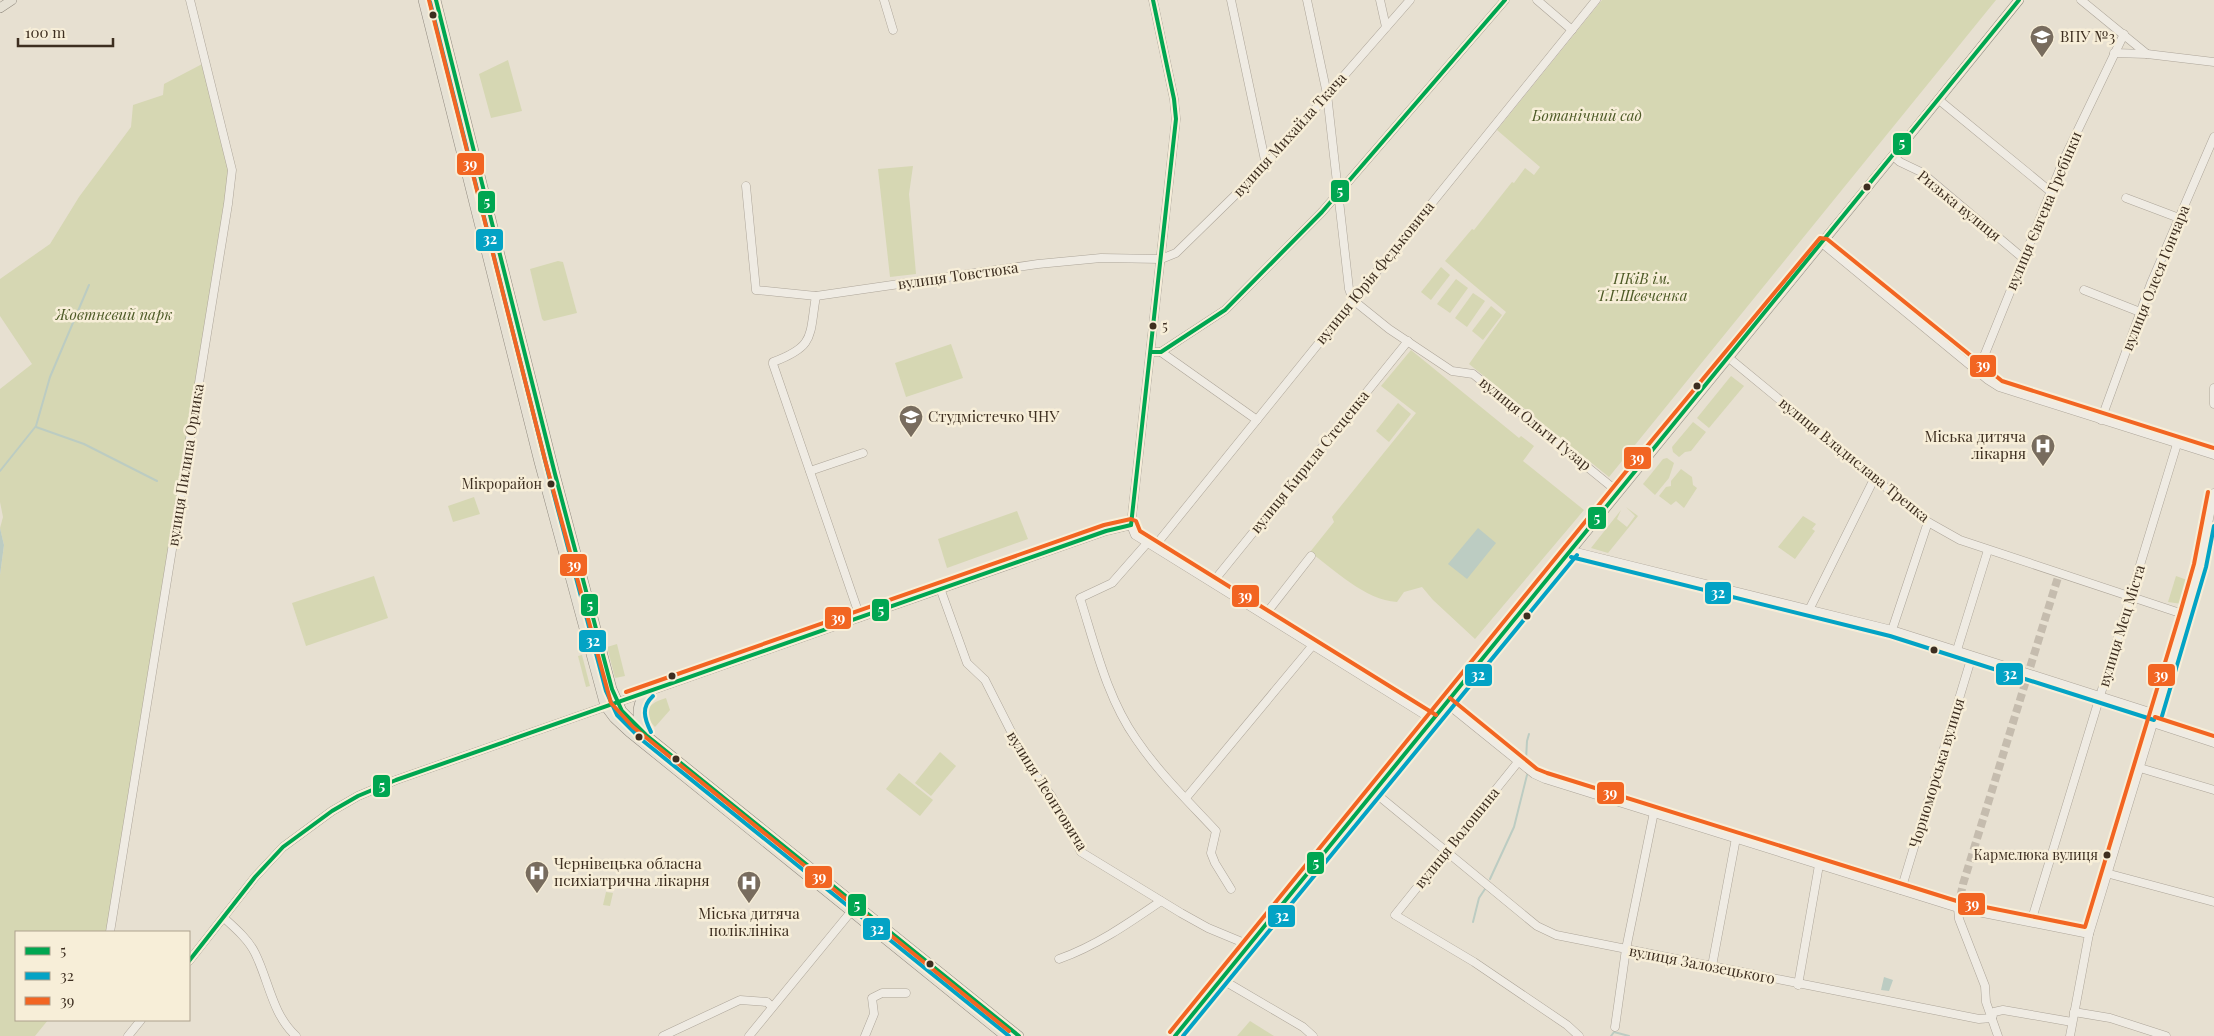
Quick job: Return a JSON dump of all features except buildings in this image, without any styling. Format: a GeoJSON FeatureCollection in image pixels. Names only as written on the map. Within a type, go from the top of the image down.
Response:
{"type":"FeatureCollection","features":[{"type":"Feature","properties":{"kind":"main road"},"geometry":{"type":"LineString","coordinates":[[0,8],[12,0]]}},
{"type":"Feature","properties":{"kind":"main road"},"geometry":{"type":"LineString","coordinates":[[423,0],[545,485],[605,706],[614,718],[629,732],[1019,1036]]}},
{"type":"Feature","properties":{"kind":"main road"},"geometry":{"type":"LineString","coordinates":[[436,0],[557,483],[617,702],[622,711],[646,735],[1005,1036]]}},
{"type":"Feature","properties":{"kind":"main road"},"geometry":{"type":"LineString","coordinates":[[1175,1036],[1446,702],[1823,244],[2019,0]]}},
{"type":"Feature","properties":{"kind":"main road"},"geometry":{"type":"LineString","coordinates":[[646,735],[637,714],[641,698],[649,690]]}},
{"type":"Feature","properties":{"kind":"street","name":"вулиця Пилипа Орлика"},"geometry":{"type":"LineString","coordinates":[[110,931],[232,170],[190,0]]}},
{"type":"Feature","properties":{"kind":"street"},"geometry":{"type":"LineString","coordinates":[[884,0],[893,30]]}},
{"type":"Feature","properties":{"kind":"street"},"geometry":{"type":"LineString","coordinates":[[1153,0],[1174,99],[1176,119],[1131,525],[1136,535],[1432,720]]}},
{"type":"Feature","properties":{"kind":"street"},"geometry":{"type":"LineString","coordinates":[[1230,0],[1266,165]]}},
{"type":"Feature","properties":{"kind":"street"},"geometry":{"type":"LineString","coordinates":[[1308,0],[1327,94],[1349,289],[1353,300]]}},
{"type":"Feature","properties":{"kind":"street"},"geometry":{"type":"LineString","coordinates":[[1380,0],[1386,27]]}},
{"type":"Feature","properties":{"kind":"street","name":"вулиця Михайла Ткача"},"geometry":{"type":"LineString","coordinates":[[1161,259],[1176,253],[1266,165],[1410,0]]}},
{"type":"Feature","properties":{"kind":"street"},"geometry":{"type":"LineString","coordinates":[[1151,352],[1161,352],[1225,310],[1338,194],[1505,0]]}},
{"type":"Feature","properties":{"kind":"street"},"geometry":{"type":"LineString","coordinates":[[1537,0],[1572,30]]}},
{"type":"Feature","properties":{"kind":"street","name":"вулиця Юрія Федьковича"},"geometry":{"type":"LineString","coordinates":[[1186,798],[1156,767],[1134,738],[1114,700],[1080,598],[1112,583],[1152,544],[1257,420],[1596,0]]}},
{"type":"Feature","properties":{"kind":"street"},"geometry":{"type":"LineString","coordinates":[[2082,0],[2147,54]]}},
{"type":"Feature","properties":{"kind":"street","name":"вулиця Євгена Гребінки"},"geometry":{"type":"LineString","coordinates":[[1978,371],[2051,192],[2087,109],[2124,34]]}},
{"type":"Feature","properties":{"kind":"street"},"geometry":{"type":"LineString","coordinates":[[2114,53],[2147,54],[2214,62]]}},
{"type":"Feature","properties":{"kind":"street"},"geometry":{"type":"LineString","coordinates":[[1939,100],[2051,192]]}},
{"type":"Feature","properties":{"kind":"street","name":"вулиця Олеся Гончара"},"geometry":{"type":"LineString","coordinates":[[2101,420],[2140,312],[2214,137]]}},
{"type":"Feature","properties":{"kind":"street","name":"Ризька вулиця"},"geometry":{"type":"LineString","coordinates":[[1893,156],[1920,172],[2024,259]]}},
{"type":"Feature","properties":{"kind":"street","name":"вулиця Товстюка"},"geometry":{"type":"LineString","coordinates":[[746,186],[756,290],[816,296],[1048,263],[1102,258],[1161,259]]}},
{"type":"Feature","properties":{"kind":"street"},"geometry":{"type":"LineString","coordinates":[[2126,198],[2179,218]]}},
{"type":"Feature","properties":{"kind":"street"},"geometry":{"type":"LineString","coordinates":[[1823,244],[1999,387],[2214,455]]}},
{"type":"Feature","properties":{"kind":"street"},"geometry":{"type":"LineString","coordinates":[[2084,290],[2140,312]]}},
{"type":"Feature","properties":{"kind":"street"},"geometry":{"type":"LineString","coordinates":[[816,296],[809,338],[802,348],[794,354],[773,362],[860,617]]}},
{"type":"Feature","properties":{"kind":"street","name":"вулиця Ольги Гузар"},"geometry":{"type":"LineString","coordinates":[[1353,300],[1408,342],[1452,372],[1473,374],[1618,492]]}},
{"type":"Feature","properties":{"kind":"street","name":"вулиця Кирила Стеценка"},"geometry":{"type":"LineString","coordinates":[[1213,582],[1408,342]]}},
{"type":"Feature","properties":{"kind":"street"},"geometry":{"type":"LineString","coordinates":[[1161,352],[1257,420]]}},
{"type":"Feature","properties":{"kind":"street","name":"вулиця Владислава Трепка"},"geometry":{"type":"LineString","coordinates":[[1729,358],[1928,522],[1960,540],[2186,615]]}},
{"type":"Feature","properties":{"kind":"street"},"geometry":{"type":"LineString","coordinates":[[2214,388],[2214,404]]}},
{"type":"Feature","properties":{"kind":"street","name":"вулиця Мец Міста"},"geometry":{"type":"LineString","coordinates":[[2031,922],[2177,444]]}},
{"type":"Feature","properties":{"kind":"street"},"geometry":{"type":"LineString","coordinates":[[810,471],[863,453]]}},
{"type":"Feature","properties":{"kind":"street"},"geometry":{"type":"LineString","coordinates":[[1809,610],[1875,477]]}},
{"type":"Feature","properties":{"kind":"street"},"geometry":{"type":"LineString","coordinates":[[2070,1036],[2089,934],[2106,873],[2210,537],[2214,493]]}},
{"type":"Feature","properties":{"kind":"street"},"geometry":{"type":"LineString","coordinates":[[1892,630],[1928,522]]}},
{"type":"Feature","properties":{"kind":"street"},"geometry":{"type":"LineString","coordinates":[[190,960],[255,876],[273,857],[307,827],[358,796],[396,780],[649,690],[1106,531],[1131,525]]}},
{"type":"Feature","properties":{"kind":"street"},"geometry":{"type":"LineString","coordinates":[[1572,550],[1892,630],[2156,714]]}},
{"type":"Feature","properties":{"kind":"street"},"geometry":{"type":"LineString","coordinates":[[1957,650],[1988,550]]}},
{"type":"Feature","properties":{"kind":"street"},"geometry":{"type":"LineString","coordinates":[[1265,615],[1310,556]]}},
{"type":"Feature","properties":{"kind":"street","name":"вулиця Леонтовича"},"geometry":{"type":"LineString","coordinates":[[940,588],[966,663],[985,680],[1026,763],[1052,797],[1082,852],[1160,901],[1208,928],[1249,945]]}},
{"type":"Feature","properties":{"kind":"street"},"geometry":{"type":"LineString","coordinates":[[1232,889],[1215,863],[1211,853],[1216,831],[1186,798],[1313,645]]}},
{"type":"Feature","properties":{"kind":"street","name":"Чорноморська вулиця"},"geometry":{"type":"LineString","coordinates":[[1902,890],[1972,656]]}},
{"type":"Feature","properties":{"kind":"street"},"geometry":{"type":"LineString","coordinates":[[1446,702],[1518,762],[1534,774],[1545,779],[1958,908],[2089,934]]}},
{"type":"Feature","properties":{"kind":"street"},"geometry":{"type":"LineString","coordinates":[[2153,722],[2214,743]]}},
{"type":"Feature","properties":{"kind":"street","name":"вулиця Волошина"},"geometry":{"type":"LineString","coordinates":[[1518,762],[1395,915],[1474,962],[1567,1025],[1578,1036]]}},
{"type":"Feature","properties":{"kind":"street"},"geometry":{"type":"LineString","coordinates":[[2140,768],[2214,790]]}},
{"type":"Feature","properties":{"kind":"street","name":"вулиця Залозецького"},"geometry":{"type":"LineString","coordinates":[[1374,792],[1537,926],[1556,935],[1979,1019],[1992,1018],[1994,1012],[2002,1010],[2072,1022]]}},
{"type":"Feature","properties":{"kind":"street"},"geometry":{"type":"LineString","coordinates":[[1615,1026],[1626,949],[1654,812]]}},
{"type":"Feature","properties":{"kind":"street"},"geometry":{"type":"LineString","coordinates":[[1712,966],[1736,838]]}},
{"type":"Feature","properties":{"kind":"street"},"geometry":{"type":"LineString","coordinates":[[1798,984],[1819,865]]}},
{"type":"Feature","properties":{"kind":"street"},"geometry":{"type":"LineString","coordinates":[[2106,873],[2214,902]]}},
{"type":"Feature","properties":{"kind":"street"},"geometry":{"type":"LineString","coordinates":[[1059,960],[1078,953],[1132,921],[1160,901]]}},
{"type":"Feature","properties":{"kind":"street"},"geometry":{"type":"LineString","coordinates":[[1958,908],[1959,919],[1985,986],[1985,996],[1998,1036]]}},
{"type":"Feature","properties":{"kind":"street"},"geometry":{"type":"LineString","coordinates":[[749,1036],[854,909]]}},
{"type":"Feature","properties":{"kind":"street"},"geometry":{"type":"LineString","coordinates":[[224,918],[255,951],[277,1011],[287,1027],[296,1036]]}},
{"type":"Feature","properties":{"kind":"street"},"geometry":{"type":"LineString","coordinates":[[1222,979],[1303,1026],[1313,1036]]}},
{"type":"Feature","properties":{"kind":"street"},"geometry":{"type":"LineString","coordinates":[[865,1036],[874,1014],[872,998],[882,993],[906,993]]}},
{"type":"Feature","properties":{"kind":"street"},"geometry":{"type":"LineString","coordinates":[[663,1036],[740,1000],[767,1002],[772,1007]]}},
{"type":"Feature","properties":{"kind":"street"},"geometry":{"type":"LineString","coordinates":[[2074,1012],[2110,1018],[2166,1036]]}},
{"type":"Feature","properties":{"kind":"street"},"geometry":{"type":"LineString","coordinates":[[128,1036],[140,1021]]}},
{"type":"Feature","properties":{"kind":"green space","name":"ПКіВ ім. Т.Г.Шевченка"},"geometry":{"type":"Polygon","coordinates":[[[1602,0],[1996,0],[1609,477],[1469,364],[1506,312],[1445,261],[1472,229],[1474,230],[1525,168],[1534,175],[1540,167],[1497,130],[1602,0]]]}},
{"type":"Feature","properties":{"kind":"green space"},"geometry":{"type":"Polygon","coordinates":[[[431,3],[475,177],[474,180],[428,4],[431,3]]]}},
{"type":"Feature","properties":{"kind":"green space"},"geometry":{"type":"Polygon","coordinates":[[[508,60],[522,111],[491,118],[479,74],[508,60]]]}},
{"type":"Feature","properties":{"kind":"green space","name":"Жовтневий парк"},"geometry":{"type":"Polygon","coordinates":[[[206,62],[232,170],[110,931],[15,931],[15,1021],[47,1021],[35,1036],[0,1036],[0,575],[4,545],[0,528],[3,517],[0,502],[0,389],[32,364],[0,316],[0,279],[50,244],[79,197],[131,127],[133,105],[163,95],[164,84],[206,62]]]}},
{"type":"Feature","properties":{"kind":"green space"},"geometry":{"type":"Polygon","coordinates":[[[913,166],[909,194],[916,274],[890,277],[878,169],[913,166]]]}},
{"type":"Feature","properties":{"kind":"green space"},"geometry":{"type":"Polygon","coordinates":[[[477,198],[481,200],[543,448],[539,446],[477,198]]]}},
{"type":"Feature","properties":{"kind":"green space"},"geometry":{"type":"Polygon","coordinates":[[[558,261],[563,262],[577,313],[544,321],[530,269],[558,261]]]}},
{"type":"Feature","properties":{"kind":"green space"},"geometry":{"type":"Polygon","coordinates":[[[1441,267],[1450,275],[1431,300],[1421,292],[1441,267]]]}},
{"type":"Feature","properties":{"kind":"green space"},"geometry":{"type":"Polygon","coordinates":[[[1456,279],[1468,288],[1450,313],[1437,304],[1456,279]]]}},
{"type":"Feature","properties":{"kind":"green space"},"geometry":{"type":"Polygon","coordinates":[[[1473,293],[1485,301],[1467,327],[1455,318],[1473,293]]]}},
{"type":"Feature","properties":{"kind":"green space"},"geometry":{"type":"Polygon","coordinates":[[[1491,306],[1502,315],[1483,340],[1472,331],[1491,306]]]}},
{"type":"Feature","properties":{"kind":"green space"},"geometry":{"type":"Polygon","coordinates":[[[951,344],[963,378],[906,397],[895,363],[951,344]]]}},
{"type":"Feature","properties":{"kind":"green space"},"geometry":{"type":"Polygon","coordinates":[[[1411,350],[1519,438],[1521,436],[1534,446],[1523,461],[1584,510],[1475,639],[1433,600],[1422,587],[1404,592],[1397,602],[1385,600],[1373,596],[1351,583],[1310,552],[1334,522],[1332,517],[1416,413],[1381,386],[1411,350]]]}},
{"type":"Feature","properties":{"kind":"green space"},"geometry":{"type":"Polygon","coordinates":[[[1731,376],[1744,386],[1709,428],[1697,418],[1731,376]]]}},
{"type":"Feature","properties":{"kind":"green space"},"geometry":{"type":"Polygon","coordinates":[[[1398,403],[1411,414],[1389,442],[1376,431],[1398,403]]]}},
{"type":"Feature","properties":{"kind":"green space"},"geometry":{"type":"Polygon","coordinates":[[[1693,422],[1706,432],[1691,451],[1685,452],[1679,457],[1673,452],[1672,447],[1693,422]]]}},
{"type":"Feature","properties":{"kind":"green space"},"geometry":{"type":"Polygon","coordinates":[[[1667,458],[1674,463],[1669,478],[1655,495],[1643,484],[1663,459],[1667,458]]]}},
{"type":"Feature","properties":{"kind":"green space"},"geometry":{"type":"Polygon","coordinates":[[[547,463],[606,687],[607,697],[545,465],[547,463]]]}},
{"type":"Feature","properties":{"kind":"green space"},"geometry":{"type":"Polygon","coordinates":[[[1681,469],[1692,477],[1693,485],[1697,488],[1684,508],[1676,501],[1671,505],[1659,496],[1666,487],[1671,486],[1671,481],[1681,469]]]}},
{"type":"Feature","properties":{"kind":"green space"},"geometry":{"type":"Polygon","coordinates":[[[474,497],[480,514],[453,522],[448,506],[474,497]]]}},
{"type":"Feature","properties":{"kind":"green space"},"geometry":{"type":"Polygon","coordinates":[[[1626,507],[1638,516],[1608,553],[1591,548],[1621,510],[1617,519],[1627,527],[1635,516],[1626,507]]]}},
{"type":"Feature","properties":{"kind":"green space"},"geometry":{"type":"Polygon","coordinates":[[[1017,511],[1028,539],[947,568],[938,539],[1017,511]]]}},
{"type":"Feature","properties":{"kind":"green space"},"geometry":{"type":"Polygon","coordinates":[[[1803,516],[1816,524],[1812,529],[1815,531],[1795,559],[1778,547],[1803,516]]]}},
{"type":"Feature","properties":{"kind":"green space"},"geometry":{"type":"Polygon","coordinates":[[[374,576],[388,618],[306,646],[292,603],[374,576]]]}},
{"type":"Feature","properties":{"kind":"green space"},"geometry":{"type":"Polygon","coordinates":[[[2176,576],[2190,581],[2182,604],[2168,602],[2176,576]]]}},
{"type":"Feature","properties":{"kind":"green space"},"geometry":{"type":"Polygon","coordinates":[[[617,644],[625,676],[615,678],[607,647],[617,644]]]}},
{"type":"Feature","properties":{"kind":"green space"},"geometry":{"type":"Polygon","coordinates":[[[582,655],[590,686],[586,687],[578,656],[582,655]]]}},
{"type":"Feature","properties":{"kind":"green space"},"geometry":{"type":"Polygon","coordinates":[[[666,698],[670,710],[655,727],[648,719],[648,710],[655,703],[666,698]]]}},
{"type":"Feature","properties":{"kind":"green space"},"geometry":{"type":"Polygon","coordinates":[[[940,752],[956,766],[931,796],[915,783],[940,752]]]}},
{"type":"Feature","properties":{"kind":"green space"},"geometry":{"type":"Polygon","coordinates":[[[899,773],[933,800],[920,816],[886,789],[899,773]]]}},
{"type":"Feature","properties":{"kind":"green space"},"geometry":{"type":"Polygon","coordinates":[[[606,892],[613,893],[610,906],[603,905],[606,892]]]}},
{"type":"Feature","properties":{"kind":"green space"},"geometry":{"type":"Polygon","coordinates":[[[1250,1021],[1274,1036],[1237,1036],[1250,1021]]]}},
{"type":"Feature","properties":{"kind":"shaded area"},"geometry":{"type":"Polygon","coordinates":[[[0,528],[4,545],[0,575],[0,528]]]}},
{"type":"Feature","properties":{"kind":"shaded area"},"geometry":{"type":"Polygon","coordinates":[[[1478,528],[1496,543],[1467,579],[1448,564],[1478,528]]]}},
{"type":"Feature","properties":{"kind":"shaded area"},"geometry":{"type":"Polygon","coordinates":[[[1884,977],[1893,980],[1889,991],[1881,990],[1884,977]]]}},
{"type":"Feature","properties":{"kind":"waterway"},"geometry":{"type":"LineString","coordinates":[[0,471],[36,426],[50,377],[89,285]]}},
{"type":"Feature","properties":{"kind":"waterway"},"geometry":{"type":"LineString","coordinates":[[36,427],[84,444],[157,481]]}},
{"type":"Feature","properties":{"kind":"waterway"},"geometry":{"type":"LineString","coordinates":[[1526,760],[1529,734]]}},
{"type":"Feature","properties":{"kind":"waterway"},"geometry":{"type":"LineString","coordinates":[[1490,879],[1514,827],[1527,775]]}},
{"type":"Feature","properties":{"kind":"waterway"},"geometry":{"type":"LineString","coordinates":[[1473,922],[1479,898],[1485,889]]}},
{"type":"Feature","properties":{"kind":"waterway"},"geometry":{"type":"LineString","coordinates":[[1611,1036],[1614,1032],[1629,1036]]}},
{"type":"Feature","properties":{"kind":"tunnel"},"geometry":{"type":"LineString","coordinates":[[1958,908],[1963,884],[2059,574]]}},
{"type":"Feature","properties":{"kind":"transit line","name":"39"},"geometry":{"type":"LineString","coordinates":[[429,0],[545,460],[611,703],[633,727],[1009,1031]]}},
{"type":"Feature","properties":{"kind":"transit line","name":"5"},"geometry":{"type":"LineString","coordinates":[[436,0],[555,474],[612,689],[622,711],[646,735],[1019,1036]]}},
{"type":"Feature","properties":{"kind":"transit line","name":"5"},"geometry":{"type":"LineString","coordinates":[[1131,525],[1176,119],[1174,99],[1153,0]]}},
{"type":"Feature","properties":{"kind":"transit line","name":"5"},"geometry":{"type":"LineString","coordinates":[[1151,352],[1161,352],[1225,310],[1322,212],[1505,0]]}},
{"type":"Feature","properties":{"kind":"transit line","name":"5"},"geometry":{"type":"LineString","coordinates":[[1175,1036],[2019,0]]}},
{"type":"Feature","properties":{"kind":"transit line","name":"32"},"geometry":{"type":"LineString","coordinates":[[430,2],[549,476],[606,691],[617,715],[642,740],[1009,1036]]}},
{"type":"Feature","properties":{"kind":"transit line","name":"39"},"geometry":{"type":"LineString","coordinates":[[1170,1032],[1624,474],[1820,238],[1827,239],[2002,381],[2214,448]]}},
{"type":"Feature","properties":{"kind":"transit line","name":"39"},"geometry":{"type":"LineString","coordinates":[[1450,698],[1537,769],[1547,773],[1960,902],[2085,927],[2194,564],[2208,492]]}},
{"type":"Feature","properties":{"kind":"transit line","name":"39"},"geometry":{"type":"LineString","coordinates":[[626,692],[1104,525],[1131,519],[1136,521],[1140,531],[1436,715]]}},
{"type":"Feature","properties":{"kind":"transit line","name":"5"},"geometry":{"type":"LineString","coordinates":[[190,960],[255,877],[283,847],[332,811],[358,796],[396,780],[1106,531],[1131,525]]}},
{"type":"Feature","properties":{"kind":"transit line","name":"32"},"geometry":{"type":"LineString","coordinates":[[2162,716],[2206,567],[2214,526]]}},
{"type":"Feature","properties":{"kind":"transit line","name":"32"},"geometry":{"type":"LineString","coordinates":[[1183,1036],[1577,555]]}},
{"type":"Feature","properties":{"kind":"transit line","name":"32"},"geometry":{"type":"LineString","coordinates":[[1571,557],[1890,636],[2154,720]]}},
{"type":"Feature","properties":{"kind":"transit line","name":"32"},"geometry":{"type":"LineString","coordinates":[[651,732],[645,709],[653,696]]}},
{"type":"Feature","properties":{"kind":"transit line","name":"39"},"geometry":{"type":"LineString","coordinates":[[2155,717],[2214,736]]}},
{"type":"Feature","properties":{"kind":"place","name":"ВПУ №3"},"geometry":{"type":"Point","coordinates":[2042,58]}},
{"type":"Feature","properties":{"kind":"place","name":"5"},"geometry":{"type":"Point","coordinates":[1153,326]}},
{"type":"Feature","properties":{"kind":"place","name":"Студмістечко ЧНУ"},"geometry":{"type":"Point","coordinates":[911,438]}},
{"type":"Feature","properties":{"kind":"place","name":"Міська дитяча лікарня"},"geometry":{"type":"Point","coordinates":[2043,467]}},
{"type":"Feature","properties":{"kind":"place","name":"Мікрорайон"},"geometry":{"type":"Point","coordinates":[551,484]}},
{"type":"Feature","properties":{"kind":"place","name":"Кармелюка вулиця"},"geometry":{"type":"Point","coordinates":[2107,855]}},
{"type":"Feature","properties":{"kind":"place","name":"Чернівецька обласна психіатрична лікарня"},"geometry":{"type":"Point","coordinates":[537,894]}},
{"type":"Feature","properties":{"kind":"place","name":"Міська дитяча поліклініка"},"geometry":{"type":"Point","coordinates":[749,904]}},
{"type":"Feature","properties":{"kind":"park label","name":"Ботанічний сад"},"geometry":{"type":"Point","coordinates":[1587,116]}}]}
